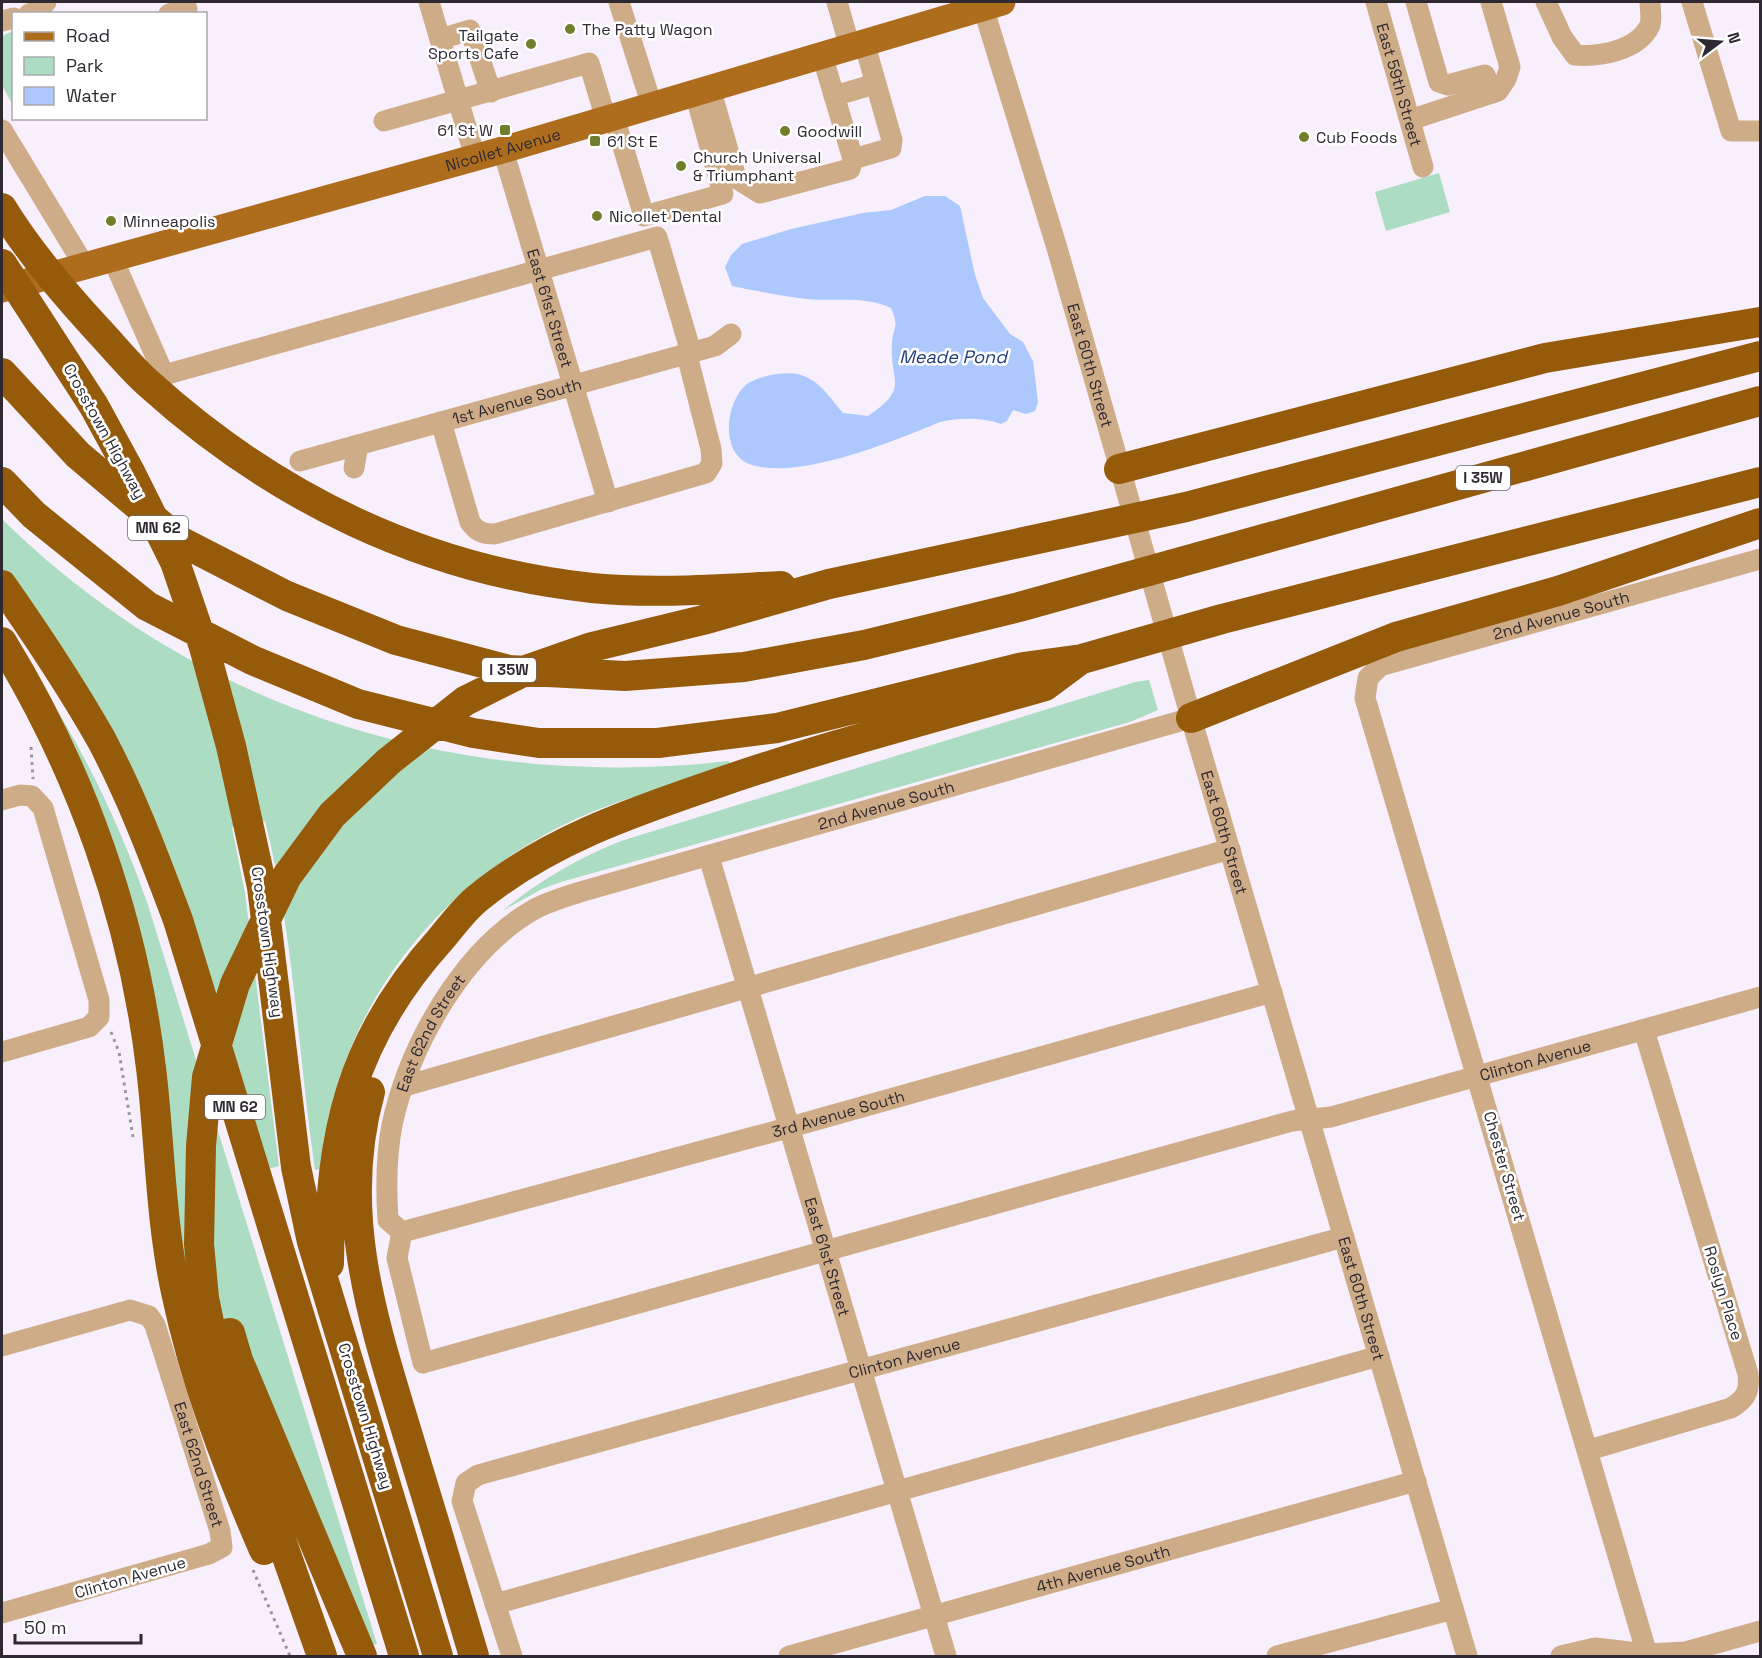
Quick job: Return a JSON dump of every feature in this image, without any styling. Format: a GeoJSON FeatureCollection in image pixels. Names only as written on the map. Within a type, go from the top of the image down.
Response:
{"type":"FeatureCollection","features":[{"type":"Feature","properties":{"kind":"highway"},"geometry":{"type":"LineString","coordinates":[[4,212],[73,302],[146,382],[189,419],[237,455],[317,506],[421,551],[510,575],[593,588],[699,590],[829,584]]}},
{"type":"Feature","properties":{"kind":"highway","name":"Crosstown Highway"},"geometry":{"type":"LineString","coordinates":[[2,264],[94,406],[174,561],[204,647],[231,746],[262,887],[296,1167],[312,1242],[438,1656]]}},
{"type":"Feature","properties":{"kind":"highway"},"geometry":{"type":"LineString","coordinates":[[1119,469],[1545,358],[1761,322]]}},
{"type":"Feature","properties":{"kind":"highway"},"geometry":{"type":"LineString","coordinates":[[322,1656],[216,1356],[204,1298],[199,1244],[201,1146],[207,1077],[235,984],[287,876],[332,815],[389,761],[465,701],[529,669],[592,647],[703,620],[829,584],[1086,531],[1186,507],[1761,356]]}},
{"type":"Feature","properties":{"kind":"highway","name":"I 35W"},"geometry":{"type":"LineString","coordinates":[[2,373],[78,455],[180,541],[287,596],[396,640],[509,670],[625,676],[744,668],[864,645],[1099,585],[1761,401]]}},
{"type":"Feature","properties":{"kind":"highway"},"geometry":{"type":"LineString","coordinates":[[2,482],[34,516],[147,606],[252,660],[358,704],[484,735],[539,743],[658,743],[777,728],[1023,667],[1082,659],[1222,619],[1761,482]]}},
{"type":"Feature","properties":{"kind":"highway"},"geometry":{"type":"LineString","coordinates":[[1191,718],[1396,637],[1558,591],[1761,523]]}},
{"type":"Feature","properties":{"kind":"highway","name":"Crosstown Highway"},"geometry":{"type":"LineString","coordinates":[[2,585],[59,668],[102,741],[133,804],[155,859],[182,932],[404,1656]]}},
{"type":"Feature","properties":{"kind":"highway"},"geometry":{"type":"LineString","coordinates":[[2,642],[54,738],[74,781],[113,890],[133,962],[145,1024],[165,1219],[175,1289],[193,1365],[232,1476],[310,1656]]}},
{"type":"Feature","properties":{"kind":"highway"},"geometry":{"type":"LineString","coordinates":[[329,1292],[331,1191],[336,1148],[352,1085],[382,1016],[420,963],[477,899],[550,849],[634,811],[785,759],[1046,686],[1082,659]]}},
{"type":"Feature","properties":{"kind":"highway"},"geometry":{"type":"LineString","coordinates":[[420,963],[383,1043],[363,1116],[357,1182],[358,1244],[371,1312],[474,1656]]}},
{"type":"Feature","properties":{"kind":"highway"},"geometry":{"type":"LineString","coordinates":[[201,1208],[210,1258],[238,1360],[362,1656]]}},
{"type":"Feature","properties":{"kind":"main road","name":"Nicollet Avenue"},"geometry":{"type":"LineString","coordinates":[[2,289],[503,150],[992,4]]}},
{"type":"Feature","properties":{"kind":"street"},"geometry":{"type":"LineString","coordinates":[[429,2],[475,157]]}},
{"type":"Feature","properties":{"kind":"street"},"geometry":{"type":"LineString","coordinates":[[620,2],[652,106]]}},
{"type":"Feature","properties":{"kind":"street"},"geometry":{"type":"LineString","coordinates":[[837,2],[875,84],[892,140],[891,148],[853,159]]}},
{"type":"Feature","properties":{"kind":"street","name":"East 59th Street"},"geometry":{"type":"LineString","coordinates":[[1376,2],[1423,167]]}},
{"type":"Feature","properties":{"kind":"street"},"geometry":{"type":"LineString","coordinates":[[1416,2],[1439,82],[1448,86],[1485,75],[1492,93]]}},
{"type":"Feature","properties":{"kind":"street"},"geometry":{"type":"LineString","coordinates":[[1410,120],[1498,91],[1510,67],[1491,2]]}},
{"type":"Feature","properties":{"kind":"street"},"geometry":{"type":"LineString","coordinates":[[1546,2],[1562,37],[1575,55],[1597,57],[1639,40],[1650,24],[1650,2]]}},
{"type":"Feature","properties":{"kind":"street"},"geometry":{"type":"LineString","coordinates":[[1692,2],[1731,131],[1761,131]]}},
{"type":"Feature","properties":{"kind":"street","name":"East 60th Street"},"geometry":{"type":"LineString","coordinates":[[992,4],[1119,469],[1467,1656]]}},
{"type":"Feature","properties":{"kind":"street"},"geometry":{"type":"LineString","coordinates":[[440,39],[471,30],[491,92]]}},
{"type":"Feature","properties":{"kind":"street"},"geometry":{"type":"LineString","coordinates":[[702,91],[736,178],[760,193],[850,168],[853,159],[822,55]]}},
{"type":"Feature","properties":{"kind":"street"},"geometry":{"type":"LineString","coordinates":[[384,121],[458,102],[589,63],[644,216],[723,194],[702,91]]}},
{"type":"Feature","properties":{"kind":"street"},"geometry":{"type":"LineString","coordinates":[[834,96],[875,84]]}},
{"type":"Feature","properties":{"kind":"street"},"geometry":{"type":"LineString","coordinates":[[2,130],[84,265]]}},
{"type":"Feature","properties":{"kind":"street","name":"East 61st Street"},"geometry":{"type":"LineString","coordinates":[[503,150],[608,502]]}},
{"type":"Feature","properties":{"kind":"street"},"geometry":{"type":"LineString","coordinates":[[112,257],[164,375],[657,237],[688,342],[712,463],[706,473],[495,534],[476,530],[470,522],[441,422]]}},
{"type":"Feature","properties":{"kind":"street","name":"1st Avenue South"},"geometry":{"type":"LineString","coordinates":[[300,461],[715,346],[731,334]]}},
{"type":"Feature","properties":{"kind":"street"},"geometry":{"type":"LineString","coordinates":[[354,468],[358,445]]}},
{"type":"Feature","properties":{"kind":"street","name":"2nd Avenue South"},"geometry":{"type":"LineString","coordinates":[[1368,678],[1380,666],[1761,559]]}},
{"type":"Feature","properties":{"kind":"street","name":"Chester Street"},"geometry":{"type":"LineString","coordinates":[[1368,678],[1365,698],[1478,1074],[1647,1654]]}},
{"type":"Feature","properties":{"kind":"street","name":"2nd Avenue South"},"geometry":{"type":"LineString","coordinates":[[580,892],[1191,718]]}},
{"type":"Feature","properties":{"kind":"street"},"geometry":{"type":"LineString","coordinates":[[2,1052],[89,1027],[99,1017],[99,1000],[43,808],[18,797]]}},
{"type":"Feature","properties":{"kind":"street"},"geometry":{"type":"LineString","coordinates":[[405,1086],[1230,849]]}},
{"type":"Feature","properties":{"kind":"street","name":"East 61st Street"},"geometry":{"type":"LineString","coordinates":[[709,857],[859,1371],[946,1656]]}},
{"type":"Feature","properties":{"kind":"street","name":"East 62nd Street"},"geometry":{"type":"LineString","coordinates":[[402,1232],[388,1220],[386,1183],[392,1125],[414,1058],[440,1006],[500,932],[535,909],[580,892]]}},
{"type":"Feature","properties":{"kind":"street","name":"3rd Avenue South"},"geometry":{"type":"LineString","coordinates":[[402,1232],[787,1128],[1272,992]]}},
{"type":"Feature","properties":{"kind":"street","name":"Clinton Avenue"},"geometry":{"type":"LineString","coordinates":[[402,1232],[397,1258],[423,1363],[1292,1121],[1331,1117],[1478,1074],[1761,997]]}},
{"type":"Feature","properties":{"kind":"street","name":"Roslyn Place"},"geometry":{"type":"LineString","coordinates":[[1588,1450],[1731,1408],[1742,1401],[1749,1388],[1748,1374],[1644,1030]]}},
{"type":"Feature","properties":{"kind":"street","name":"Clinton Avenue"},"geometry":{"type":"LineString","coordinates":[[495,1604],[462,1501],[466,1483],[478,1475],[1344,1237]]}},
{"type":"Feature","properties":{"kind":"street","name":"East 62nd Street"},"geometry":{"type":"LineString","coordinates":[[2,1346],[130,1310],[149,1316],[155,1325],[217,1520],[222,1547]]}},
{"type":"Feature","properties":{"kind":"street"},"geometry":{"type":"LineString","coordinates":[[512,1656],[495,1604],[1379,1356]]}},
{"type":"Feature","properties":{"kind":"street","name":"4th Avenue South"},"geometry":{"type":"LineString","coordinates":[[789,1656],[1416,1481]]}},
{"type":"Feature","properties":{"kind":"street","name":"Clinton Avenue"},"geometry":{"type":"LineString","coordinates":[[2,1613],[209,1554],[222,1547]]}},
{"type":"Feature","properties":{"kind":"street"},"geometry":{"type":"LineString","coordinates":[[1277,1656],[1453,1609]]}},
{"type":"Feature","properties":{"kind":"street"},"geometry":{"type":"LineString","coordinates":[[1562,1656],[1595,1648],[1647,1654],[1685,1652],[1761,1631]]}},
{"type":"Feature","properties":{"kind":"path"},"geometry":{"type":"LineString","coordinates":[[18,797],[34,756],[30,745]]}},
{"type":"Feature","properties":{"kind":"path"},"geometry":{"type":"LineString","coordinates":[[251,1566],[290,1656]]}},
{"type":"Feature","properties":{"kind":"green space"},"geometry":{"type":"Polygon","coordinates":[[[12,31],[12,104],[2,85],[2,36],[12,31]]]}},
{"type":"Feature","properties":{"kind":"green space"},"geometry":{"type":"Polygon","coordinates":[[[1439,173],[1450,212],[1386,231],[1375,192],[1439,173]]]}},
{"type":"Feature","properties":{"kind":"green space"},"geometry":{"type":"Polygon","coordinates":[[[2,519],[78,586],[160,642],[247,688],[337,724],[432,749],[529,763],[628,767],[729,761],[731,768],[636,796],[580,817],[528,845],[481,877],[438,915],[402,958],[372,1005],[347,1056],[330,1111],[320,1169],[315,1170],[283,907],[265,821],[232,827],[245,893],[279,1166],[268,1169],[248,1107],[42,628],[2,570],[2,519]]]}},
{"type":"Feature","properties":{"kind":"green space"},"geometry":{"type":"Polygon","coordinates":[[[1149,680],[1158,710],[1130,722],[561,882],[542,889],[502,911],[558,872],[621,841],[1135,682],[1149,680]]]}},
{"type":"Feature","properties":{"kind":"green space"},"geometry":{"type":"Polygon","coordinates":[[[42,685],[74,739],[101,792],[126,846],[148,905],[377,1644],[369,1646],[197,1355],[159,1070],[42,685]]]}},
{"type":"Feature","properties":{"kind":"water","name":"Meade Pond"},"geometry":{"type":"Polygon","coordinates":[[[925,196],[945,196],[960,206],[975,275],[983,298],[1010,334],[1023,342],[1033,361],[1038,402],[1035,411],[1026,414],[1013,410],[1007,421],[1001,424],[971,419],[940,422],[873,448],[820,463],[772,468],[752,465],[741,459],[734,451],[730,440],[730,415],[740,392],[747,384],[773,375],[789,373],[800,375],[818,385],[843,413],[868,416],[889,398],[894,390],[892,343],[896,324],[891,308],[881,304],[850,300],[807,299],[732,286],[725,267],[731,255],[742,244],[791,229],[863,213],[891,210],[925,196]]]}},
{"type":"Feature","properties":{"kind":"place","name":"The Patty Wagon"},"geometry":{"type":"Point","coordinates":[570,29]}},
{"type":"Feature","properties":{"kind":"place","name":"Tailgate Sports Cafe"},"geometry":{"type":"Point","coordinates":[531,44]}},
{"type":"Feature","properties":{"kind":"place","name":"61 St W"},"geometry":{"type":"Point","coordinates":[505,130]}},
{"type":"Feature","properties":{"kind":"place","name":"Goodwill"},"geometry":{"type":"Point","coordinates":[785,131]}},
{"type":"Feature","properties":{"kind":"place","name":"Cub Foods"},"geometry":{"type":"Point","coordinates":[1304,137]}},
{"type":"Feature","properties":{"kind":"place","name":"61 St E"},"geometry":{"type":"Point","coordinates":[595,141]}},
{"type":"Feature","properties":{"kind":"place","name":"Church Universal & Triumphant"},"geometry":{"type":"Point","coordinates":[681,166]}},
{"type":"Feature","properties":{"kind":"place","name":"Nicollet Dental"},"geometry":{"type":"Point","coordinates":[597,216]}},
{"type":"Feature","properties":{"kind":"place","name":"Minneapolis"},"geometry":{"type":"Point","coordinates":[111,221]}}]}
